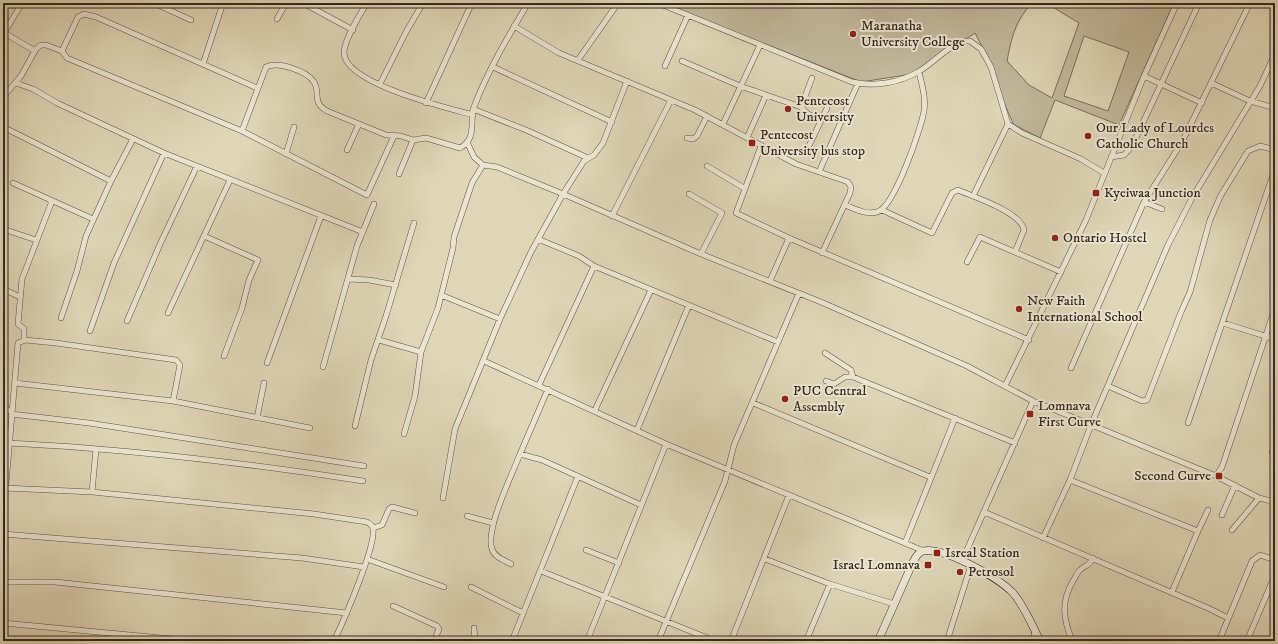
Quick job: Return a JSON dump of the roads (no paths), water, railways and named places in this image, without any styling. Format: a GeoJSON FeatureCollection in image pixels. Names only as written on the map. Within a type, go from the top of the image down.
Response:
{"type":"FeatureCollection","features":[{"type":"Feature","properties":{"kind":"street"},"geometry":{"type":"LineString","coordinates":[[22,3],[4,32],[34,51]]}},
{"type":"Feature","properties":{"kind":"street"},"geometry":{"type":"LineString","coordinates":[[154,3],[191,20]]}},
{"type":"Feature","properties":{"kind":"street"},"geometry":{"type":"LineString","coordinates":[[203,64],[223,3]]}},
{"type":"Feature","properties":{"kind":"street"},"geometry":{"type":"LineString","coordinates":[[277,19],[286,3]]}},
{"type":"Feature","properties":{"kind":"street"},"geometry":{"type":"LineString","coordinates":[[303,3],[353,30]]}},
{"type":"Feature","properties":{"kind":"street"},"geometry":{"type":"LineString","coordinates":[[367,3],[346,47],[345,58],[356,72],[380,84],[426,103],[473,112],[526,130],[588,158]]}},
{"type":"Feature","properties":{"kind":"street"},"geometry":{"type":"LineString","coordinates":[[380,84],[406,32],[423,3]]}},
{"type":"Feature","properties":{"kind":"street"},"geometry":{"type":"LineString","coordinates":[[426,103],[453,42],[465,20],[470,7],[466,3]]}},
{"type":"Feature","properties":{"kind":"street"},"geometry":{"type":"LineString","coordinates":[[242,131],[266,67],[273,65],[288,66],[314,81],[317,102],[322,109],[386,135],[405,137],[413,140],[426,138],[460,148],[467,142],[473,128],[473,112],[493,67],[514,26],[528,3]]}},
{"type":"Feature","properties":{"kind":"street"},"geometry":{"type":"LineString","coordinates":[[578,60],[618,3]]}},
{"type":"Feature","properties":{"kind":"street"},"geometry":{"type":"LineString","coordinates":[[658,3],[858,83],[867,85],[907,77],[919,72],[962,42],[966,40],[974,43],[981,49],[991,67],[1008,124],[1022,133],[1081,159],[1104,173]]}},
{"type":"Feature","properties":{"kind":"street"},"geometry":{"type":"LineString","coordinates":[[1005,386],[1029,340],[1086,220],[1144,76],[1177,3]]}},
{"type":"Feature","properties":{"kind":"street"},"geometry":{"type":"LineString","coordinates":[[1111,157],[1128,153],[1200,3]]}},
{"type":"Feature","properties":{"kind":"street"},"geometry":{"type":"LineString","coordinates":[[1071,368],[1144,202],[1182,142],[1250,3]]}},
{"type":"Feature","properties":{"kind":"street"},"geometry":{"type":"LineString","coordinates":[[62,51],[78,17],[84,14],[96,17],[257,88]]}},
{"type":"Feature","properties":{"kind":"street"},"geometry":{"type":"LineString","coordinates":[[665,66],[688,15]]}},
{"type":"Feature","properties":{"kind":"street"},"geometry":{"type":"LineString","coordinates":[[514,26],[547,46],[707,116],[796,164],[848,182],[851,190],[822,253]]}},
{"type":"Feature","properties":{"kind":"street"},"geometry":{"type":"LineString","coordinates":[[723,124],[760,44]]}},
{"type":"Feature","properties":{"kind":"street"},"geometry":{"type":"LineString","coordinates":[[3,97],[16,83],[34,51],[43,45],[62,51],[67,58],[242,131],[367,194],[394,136]]}},
{"type":"Feature","properties":{"kind":"street"},"geometry":{"type":"LineString","coordinates":[[1043,538],[1070,480],[1091,425],[1168,245],[1192,198],[1264,78],[1275,54]]}},
{"type":"Feature","properties":{"kind":"street"},"geometry":{"type":"LineString","coordinates":[[682,61],[740,86],[801,107],[808,114],[821,119]]}},
{"type":"Feature","properties":{"kind":"street"},"geometry":{"type":"LineString","coordinates":[[493,67],[612,122]]}},
{"type":"Feature","properties":{"kind":"street"},"geometry":{"type":"LineString","coordinates":[[845,205],[869,213],[878,212],[882,210],[901,178],[921,124],[924,98],[919,72]]}},
{"type":"Feature","properties":{"kind":"street"},"geometry":{"type":"LineString","coordinates":[[1144,76],[1202,103]]}},
{"type":"Feature","properties":{"kind":"street"},"geometry":{"type":"LineString","coordinates":[[801,107],[812,78]]}},
{"type":"Feature","properties":{"kind":"street"},"geometry":{"type":"LineString","coordinates":[[443,498],[456,429],[500,319],[538,239],[563,194],[578,169],[588,158],[594,155],[603,143],[627,81]]}},
{"type":"Feature","properties":{"kind":"street"},"geometry":{"type":"LineString","coordinates":[[16,83],[33,89],[57,103],[164,153],[363,232]]}},
{"type":"Feature","properties":{"kind":"street"},"geometry":{"type":"LineString","coordinates":[[819,172],[858,83]]}},
{"type":"Feature","properties":{"kind":"street"},"geometry":{"type":"LineString","coordinates":[[1211,84],[1250,101],[1275,108]]}},
{"type":"Feature","properties":{"kind":"street"},"geometry":{"type":"LineString","coordinates":[[747,138],[766,95]]}},
{"type":"Feature","properties":{"kind":"street"},"geometry":{"type":"LineString","coordinates":[[612,216],[671,100]]}},
{"type":"Feature","properties":{"kind":"street"},"geometry":{"type":"LineString","coordinates":[[807,150],[827,108]]}},
{"type":"Feature","properties":{"kind":"street"},"geometry":{"type":"LineString","coordinates":[[687,138],[695,139],[707,116]]}},
{"type":"Feature","properties":{"kind":"street"},"geometry":{"type":"LineString","coordinates":[[347,150],[359,124]]}},
{"type":"Feature","properties":{"kind":"street"},"geometry":{"type":"LineString","coordinates":[[973,196],[1008,124]]}},
{"type":"Feature","properties":{"kind":"street"},"geometry":{"type":"LineString","coordinates":[[3,127],[111,181]]}},
{"type":"Feature","properties":{"kind":"street"},"geometry":{"type":"LineString","coordinates":[[286,154],[294,127]]}},
{"type":"Feature","properties":{"kind":"street"},"geometry":{"type":"LineString","coordinates":[[61,318],[77,271],[86,236],[111,181],[133,139]]}},
{"type":"Feature","properties":{"kind":"street"},"geometry":{"type":"LineString","coordinates":[[399,174],[413,140]]}},
{"type":"Feature","properties":{"kind":"street"},"geometry":{"type":"LineString","coordinates":[[467,142],[474,157],[482,165],[497,167],[701,254],[799,293],[960,363],[1033,400],[1216,476],[1259,498],[1275,502]]}},
{"type":"Feature","properties":{"kind":"street"},"geometry":{"type":"LineString","coordinates":[[761,146],[744,188],[736,213],[822,253],[1029,340]]}},
{"type":"Feature","properties":{"kind":"street"},"geometry":{"type":"LineString","coordinates":[[1108,386],[1142,401],[1147,400],[1190,292],[1210,220],[1221,195],[1248,151],[1260,146],[1275,150]]}},
{"type":"Feature","properties":{"kind":"street"},"geometry":{"type":"LineString","coordinates":[[90,332],[114,263],[164,153]]}},
{"type":"Feature","properties":{"kind":"street"},"geometry":{"type":"LineString","coordinates":[[404,434],[415,396],[421,352],[441,295],[453,248],[454,236],[472,184],[482,165]]}},
{"type":"Feature","properties":{"kind":"street"},"geometry":{"type":"LineString","coordinates":[[127,321],[161,242],[197,166]]}},
{"type":"Feature","properties":{"kind":"street"},"geometry":{"type":"LineString","coordinates":[[707,166],[744,188]]}},
{"type":"Feature","properties":{"kind":"street"},"geometry":{"type":"LineString","coordinates":[[1188,423],[1275,169]]}},
{"type":"Feature","properties":{"kind":"street"},"geometry":{"type":"LineString","coordinates":[[168,313],[230,180]]}},
{"type":"Feature","properties":{"kind":"street"},"geometry":{"type":"LineString","coordinates":[[12,183],[93,219]]}},
{"type":"Feature","properties":{"kind":"street"},"geometry":{"type":"LineString","coordinates":[[882,210],[932,233],[952,193],[955,190],[973,196],[1009,213],[1021,223],[1024,230],[1016,252]]}},
{"type":"Feature","properties":{"kind":"street"},"geometry":{"type":"LineString","coordinates":[[689,194],[722,213],[701,254]]}},
{"type":"Feature","properties":{"kind":"street"},"geometry":{"type":"LineString","coordinates":[[24,339],[24,331],[18,324],[22,279],[52,201]]}},
{"type":"Feature","properties":{"kind":"street"},"geometry":{"type":"LineString","coordinates":[[1144,202],[1162,209]]}},
{"type":"Feature","properties":{"kind":"street"},"geometry":{"type":"LineString","coordinates":[[323,368],[348,279],[363,232],[374,204]]}},
{"type":"Feature","properties":{"kind":"street"},"geometry":{"type":"LineString","coordinates":[[267,364],[321,216]]}},
{"type":"Feature","properties":{"kind":"street"},"geometry":{"type":"LineString","coordinates":[[355,426],[371,360],[379,340],[414,222]]}},
{"type":"Feature","properties":{"kind":"street"},"geometry":{"type":"LineString","coordinates":[[3,229],[36,240]]}},
{"type":"Feature","properties":{"kind":"street"},"geometry":{"type":"LineString","coordinates":[[204,236],[258,260],[248,280],[242,308],[224,356]]}},
{"type":"Feature","properties":{"kind":"street"},"geometry":{"type":"LineString","coordinates":[[967,262],[980,237],[1062,272]]}},
{"type":"Feature","properties":{"kind":"street"},"geometry":{"type":"LineString","coordinates":[[770,281],[789,238]]}},
{"type":"Feature","properties":{"kind":"street"},"geometry":{"type":"LineString","coordinates":[[538,239],[579,256],[594,266],[778,342]]}},
{"type":"Feature","properties":{"kind":"street"},"geometry":{"type":"LineString","coordinates":[[539,384],[594,266]]}},
{"type":"Feature","properties":{"kind":"street"},"geometry":{"type":"LineString","coordinates":[[348,279],[369,280],[396,285]]}},
{"type":"Feature","properties":{"kind":"street"},"geometry":{"type":"LineString","coordinates":[[3,289],[20,297]]}},
{"type":"Feature","properties":{"kind":"street"},"geometry":{"type":"LineString","coordinates":[[595,410],[651,290]]}},
{"type":"Feature","properties":{"kind":"street"},"geometry":{"type":"LineString","coordinates":[[658,641],[729,470],[734,445],[799,293]]}},
{"type":"Feature","properties":{"kind":"street"},"geometry":{"type":"LineString","coordinates":[[441,295],[500,319]]}},
{"type":"Feature","properties":{"kind":"street"},"geometry":{"type":"LineString","coordinates":[[637,430],[689,305]]}},
{"type":"Feature","properties":{"kind":"street"},"geometry":{"type":"LineString","coordinates":[[1216,476],[1222,467],[1275,308]]}},
{"type":"Feature","properties":{"kind":"street"},"geometry":{"type":"LineString","coordinates":[[1223,324],[1275,339]]}},
{"type":"Feature","properties":{"kind":"street"},"geometry":{"type":"LineString","coordinates":[[3,519],[18,343],[24,339],[121,351],[176,360],[180,365],[173,401]]}},
{"type":"Feature","properties":{"kind":"street"},"geometry":{"type":"LineString","coordinates":[[379,340],[421,352]]}},
{"type":"Feature","properties":{"kind":"street"},"geometry":{"type":"LineString","coordinates":[[825,353],[851,370],[853,378]]}},
{"type":"Feature","properties":{"kind":"street"},"geometry":{"type":"LineString","coordinates":[[484,361],[539,384],[666,444],[789,496],[924,551],[935,552],[971,565],[995,578],[1013,594],[1020,603],[1040,641]]}},
{"type":"Feature","properties":{"kind":"street"},"geometry":{"type":"LineString","coordinates":[[826,381],[834,384],[845,377],[853,378],[1014,443]]}},
{"type":"Feature","properties":{"kind":"street"},"geometry":{"type":"LineString","coordinates":[[15,382],[173,401],[310,428]]}},
{"type":"Feature","properties":{"kind":"street"},"geometry":{"type":"LineString","coordinates":[[257,418],[264,383]]}},
{"type":"Feature","properties":{"kind":"street"},"geometry":{"type":"LineString","coordinates":[[511,564],[498,557],[492,550],[491,540],[494,523],[520,454],[548,389]]}},
{"type":"Feature","properties":{"kind":"street"},"geometry":{"type":"LineString","coordinates":[[962,561],[1033,400]]}},
{"type":"Feature","properties":{"kind":"street"},"geometry":{"type":"LineString","coordinates":[[753,403],[930,477]]}},
{"type":"Feature","properties":{"kind":"street"},"geometry":{"type":"LineString","coordinates":[[3,410],[12,413],[89,423],[364,466]]}},
{"type":"Feature","properties":{"kind":"street"},"geometry":{"type":"LineString","coordinates":[[905,543],[954,418]]}},
{"type":"Feature","properties":{"kind":"street"},"geometry":{"type":"LineString","coordinates":[[9,442],[96,449],[285,469],[363,481]]}},
{"type":"Feature","properties":{"kind":"street"},"geometry":{"type":"LineString","coordinates":[[587,641],[606,598],[666,444]]}},
{"type":"Feature","properties":{"kind":"street"},"geometry":{"type":"LineString","coordinates":[[1272,452],[1275,445]]}},
{"type":"Feature","properties":{"kind":"street"},"geometry":{"type":"LineString","coordinates":[[92,492],[96,449]]}},
{"type":"Feature","properties":{"kind":"street"},"geometry":{"type":"LineString","coordinates":[[520,454],[542,460],[641,505]]}},
{"type":"Feature","properties":{"kind":"street"},"geometry":{"type":"LineString","coordinates":[[512,641],[578,476]]}},
{"type":"Feature","properties":{"kind":"street"},"geometry":{"type":"LineString","coordinates":[[1070,480],[1198,531]]}},
{"type":"Feature","properties":{"kind":"street"},"geometry":{"type":"LineString","coordinates":[[1222,515],[1235,485]]}},
{"type":"Feature","properties":{"kind":"street"},"geometry":{"type":"LineString","coordinates":[[5,488],[92,492],[314,514],[364,521],[373,528]]}},
{"type":"Feature","properties":{"kind":"street"},"geometry":{"type":"LineString","coordinates":[[731,641],[789,496]]}},
{"type":"Feature","properties":{"kind":"street"},"geometry":{"type":"LineString","coordinates":[[1232,530],[1259,498]]}},
{"type":"Feature","properties":{"kind":"street"},"geometry":{"type":"LineString","coordinates":[[373,528],[382,526],[389,509],[392,507],[415,513]]}},
{"type":"Feature","properties":{"kind":"street"},"geometry":{"type":"LineString","coordinates":[[1172,592],[1208,510]]}},
{"type":"Feature","properties":{"kind":"street"},"geometry":{"type":"LineString","coordinates":[[984,512],[1172,592],[1228,618]]}},
{"type":"Feature","properties":{"kind":"street"},"geometry":{"type":"LineString","coordinates":[[467,516],[494,523]]}},
{"type":"Feature","properties":{"kind":"street"},"geometry":{"type":"LineString","coordinates":[[334,641],[347,612],[367,559],[373,528]]}},
{"type":"Feature","properties":{"kind":"street"},"geometry":{"type":"LineString","coordinates":[[3,534],[302,558],[364,567]]}},
{"type":"Feature","properties":{"kind":"street"},"geometry":{"type":"LineString","coordinates":[[586,550],[619,563]]}},
{"type":"Feature","properties":{"kind":"street"},"geometry":{"type":"LineString","coordinates":[[878,641],[913,562],[917,555],[924,551]]}},
{"type":"Feature","properties":{"kind":"street"},"geometry":{"type":"LineString","coordinates":[[1219,641],[1252,561],[1260,555],[1275,560]]}},
{"type":"Feature","properties":{"kind":"street"},"geometry":{"type":"LineString","coordinates":[[1072,640],[1067,627],[1064,603],[1076,576],[1080,570],[1090,564],[1093,558]]}},
{"type":"Feature","properties":{"kind":"street"},"geometry":{"type":"LineString","coordinates":[[367,559],[444,587]]}},
{"type":"Feature","properties":{"kind":"street"},"geometry":{"type":"LineString","coordinates":[[765,559],[830,584],[894,604]]}},
{"type":"Feature","properties":{"kind":"street"},"geometry":{"type":"LineString","coordinates":[[947,641],[971,565]]}},
{"type":"Feature","properties":{"kind":"street"},"geometry":{"type":"LineString","coordinates":[[541,571],[715,641]]}},
{"type":"Feature","properties":{"kind":"street"},"geometry":{"type":"LineString","coordinates":[[1250,636],[1275,575]]}},
{"type":"Feature","properties":{"kind":"street"},"geometry":{"type":"LineString","coordinates":[[3,582],[55,582],[347,612]]}},
{"type":"Feature","properties":{"kind":"street"},"geometry":{"type":"LineString","coordinates":[[806,641],[830,584]]}},
{"type":"Feature","properties":{"kind":"street"},"geometry":{"type":"LineString","coordinates":[[471,587],[523,613]]}},
{"type":"Feature","properties":{"kind":"street"},"geometry":{"type":"LineString","coordinates":[[393,606],[437,626],[439,629],[434,641]]}},
{"type":"Feature","properties":{"kind":"street"},"geometry":{"type":"LineString","coordinates":[[3,622],[163,640],[193,641]]}},
{"type":"Feature","properties":{"kind":"street"},"geometry":{"type":"LineString","coordinates":[[474,628],[475,641]]}},
{"type":"Feature","properties":{"kind":"street"},"geometry":{"type":"LineString","coordinates":[[1033,641],[1035,631]]}},
{"type":"Feature","properties":{"kind":"place","name":"Maranatha University College"},"geometry":{"type":"Point","coordinates":[853,34]}},
{"type":"Feature","properties":{"kind":"place","name":"Pentecost University"},"geometry":{"type":"Point","coordinates":[788,109]}},
{"type":"Feature","properties":{"kind":"place","name":"Our Lady of Lourdes Catholic Church"},"geometry":{"type":"Point","coordinates":[1088,136]}},
{"type":"Feature","properties":{"kind":"place","name":"Pentecost University bus stop"},"geometry":{"type":"Point","coordinates":[752,143]}},
{"type":"Feature","properties":{"kind":"place","name":"Kyeiwaa Junction"},"geometry":{"type":"Point","coordinates":[1096,193]}},
{"type":"Feature","properties":{"kind":"place","name":"Ontario Hostel"},"geometry":{"type":"Point","coordinates":[1055,238]}},
{"type":"Feature","properties":{"kind":"place","name":"New Faith International School"},"geometry":{"type":"Point","coordinates":[1019,309]}},
{"type":"Feature","properties":{"kind":"place","name":"PUC Central Assembly"},"geometry":{"type":"Point","coordinates":[785,399]}},
{"type":"Feature","properties":{"kind":"place","name":"Lomnava First Curve"},"geometry":{"type":"Point","coordinates":[1030,414]}},
{"type":"Feature","properties":{"kind":"place","name":"Second Curve"},"geometry":{"type":"Point","coordinates":[1219,476]}},
{"type":"Feature","properties":{"kind":"place","name":"Isreal Station"},"geometry":{"type":"Point","coordinates":[937,553]}},
{"type":"Feature","properties":{"kind":"place","name":"Israel Lomnava"},"geometry":{"type":"Point","coordinates":[928,565]}},
{"type":"Feature","properties":{"kind":"place","name":"Petrosol"},"geometry":{"type":"Point","coordinates":[960,572]}}]}
